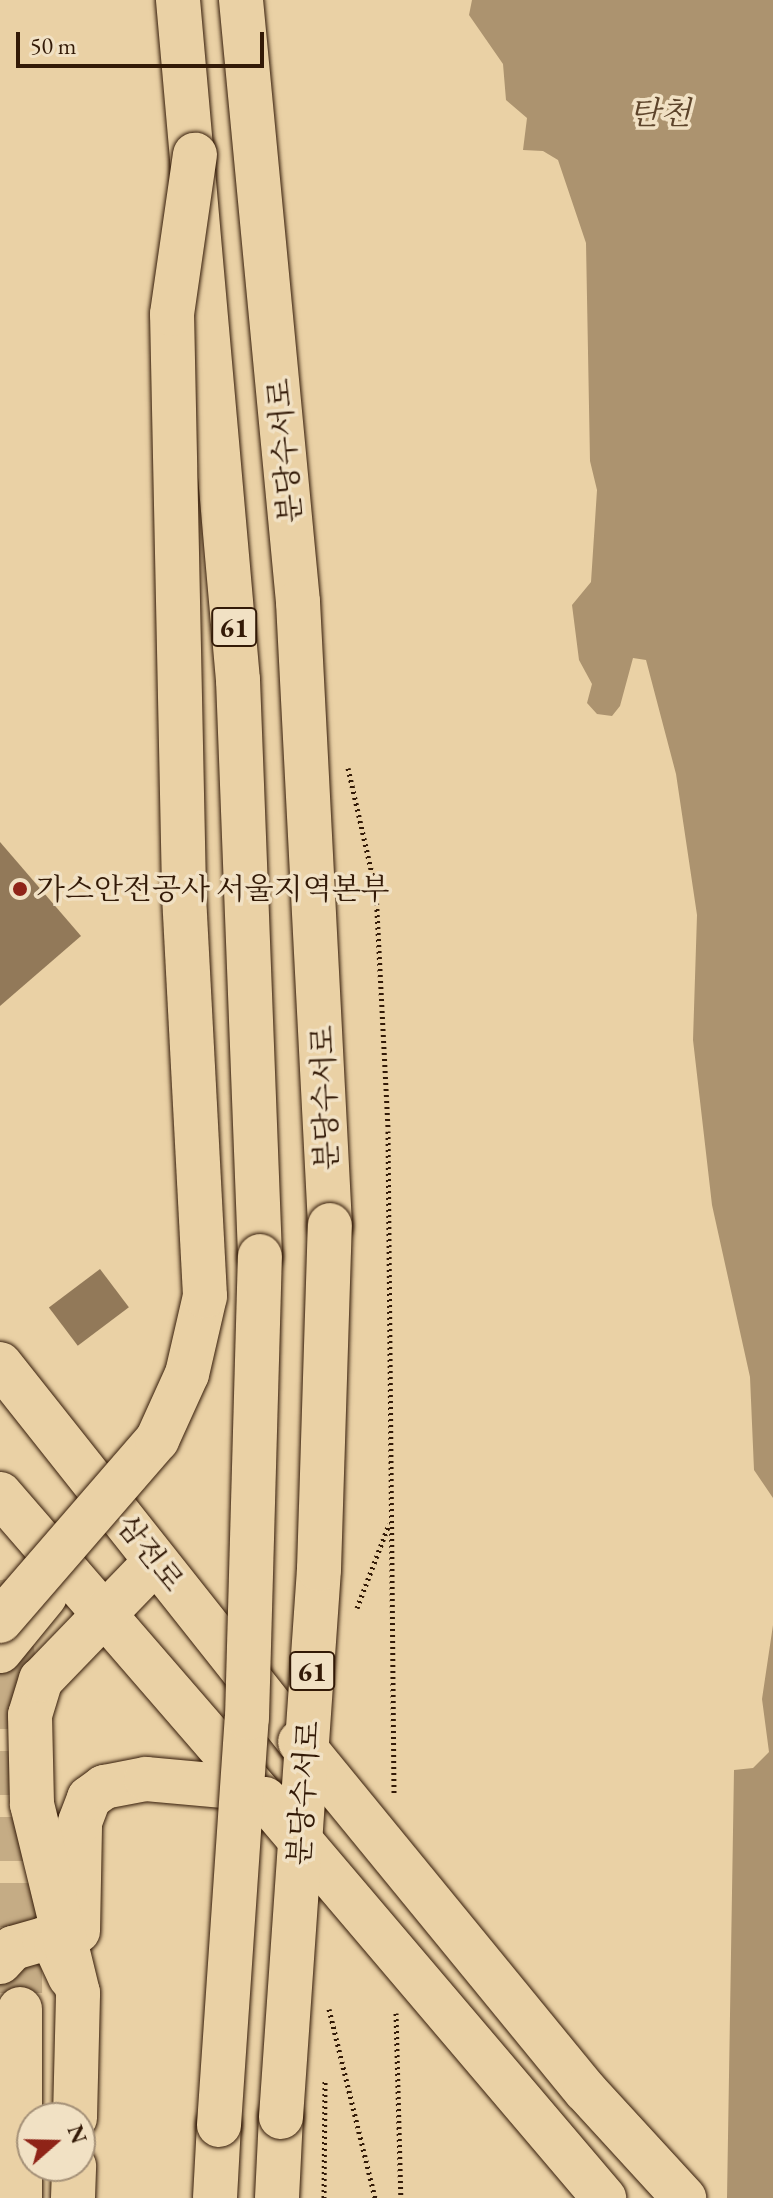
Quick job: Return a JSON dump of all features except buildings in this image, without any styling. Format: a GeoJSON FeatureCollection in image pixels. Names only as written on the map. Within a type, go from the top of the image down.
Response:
{"type":"FeatureCollection","features":[{"type":"Feature","properties":{"kind":"main road","name":"분당수서로"},"geometry":{"type":"LineString","coordinates":[[178,0],[195,155],[246,807],[260,1256],[247,1718],[215,2198]]}},
{"type":"Feature","properties":{"kind":"main road","name":"분당수서로"},"geometry":{"type":"LineString","coordinates":[[241,0],[298,602],[330,1225],[319,1569],[277,2198]]}},
{"type":"Feature","properties":{"kind":"main road"},"geometry":{"type":"LineString","coordinates":[[0,1621],[157,1440],[187,1374],[205,1296],[184,890],[172,314],[195,155]]}},
{"type":"Feature","properties":{"kind":"main road","name":"삼전로"},"geometry":{"type":"LineString","coordinates":[[0,1364],[300,1742],[585,2090],[684,2198]]}},
{"type":"Feature","properties":{"kind":"main road"},"geometry":{"type":"LineString","coordinates":[[0,1494],[604,2198]]}},
{"type":"Feature","properties":{"kind":"main road"},"geometry":{"type":"LineString","coordinates":[[0,1651],[66,1570],[120,1516]]}},
{"type":"Feature","properties":{"kind":"main road"},"geometry":{"type":"LineString","coordinates":[[78,1993],[32,1804],[30,1715],[41,1680],[156,1561]]}},
{"type":"Feature","properties":{"kind":"main road"},"geometry":{"type":"LineString","coordinates":[[75,2102],[80,1822],[89,1798],[104,1787],[146,1779],[260,1794]]}},
{"type":"Feature","properties":{"kind":"main road"},"geometry":{"type":"LineString","coordinates":[[0,1962],[13,1948],[44,1939],[56,1947],[78,1993]]}},
{"type":"Feature","properties":{"kind":"main road"},"geometry":{"type":"LineString","coordinates":[[20,2009],[20,2198]]}},
{"type":"Feature","properties":{"kind":"main road"},"geometry":{"type":"LineString","coordinates":[[281,2117],[284,2198]]}},
{"type":"Feature","properties":{"kind":"path"},"geometry":{"type":"LineString","coordinates":[[327,2001],[375,2198]]}},
{"type":"Feature","properties":{"kind":"water","name":"탄천"},"geometry":{"type":"Polygon","coordinates":[[[472,0],[773,0],[773,1498],[754,1470],[750,1377],[712,1205],[693,1040],[697,915],[676,774],[646,660],[633,658],[620,706],[612,716],[597,714],[587,703],[592,684],[579,660],[572,605],[591,582],[597,490],[590,461],[586,243],[558,160],[543,151],[523,150],[527,118],[506,100],[503,64],[469,15],[472,0]]]}},
{"type":"Feature","properties":{"kind":"water"},"geometry":{"type":"Polygon","coordinates":[[[773,1625],[773,2198],[727,2198],[734,1770],[753,1768],[769,1752],[762,1699],[773,1625]]]}},
{"type":"Feature","properties":{"kind":"tunnel"},"geometry":{"type":"LineString","coordinates":[[0,1580],[18,1685],[20,2009]]}},
{"type":"Feature","properties":{"kind":"place","name":"가스안전공사 서울지역본부"},"geometry":{"type":"Point","coordinates":[20,889]}}]}
